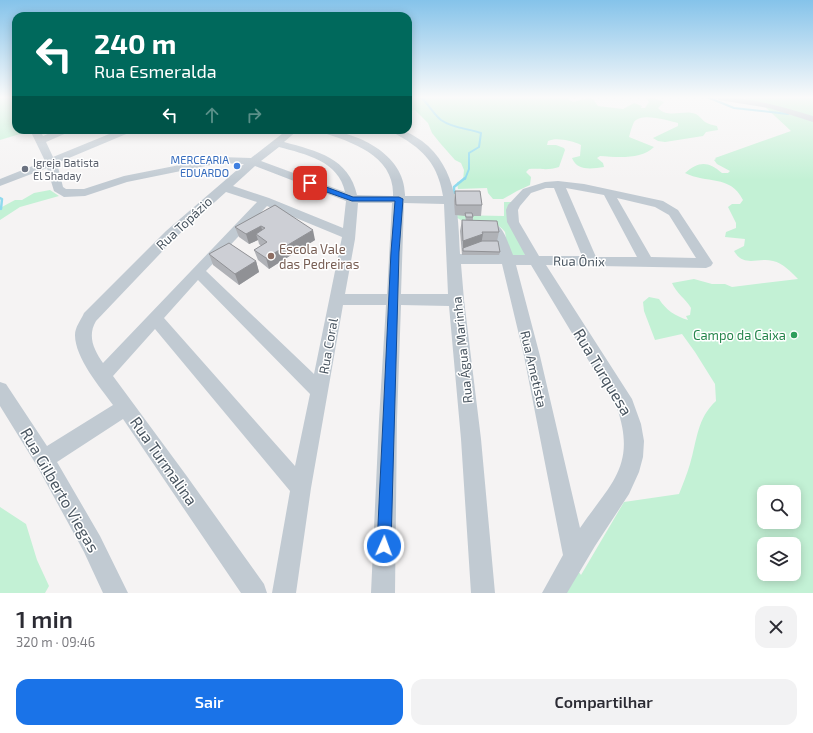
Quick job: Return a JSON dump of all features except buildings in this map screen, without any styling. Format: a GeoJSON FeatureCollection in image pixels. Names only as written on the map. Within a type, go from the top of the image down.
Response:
{"type":"FeatureCollection","features":[{"type":"Feature","properties":{"kind":"street"},"geometry":{"type":"LineString","coordinates":[[37,134],[51,163],[58,190],[64,193],[85,192],[124,179],[220,160],[236,160],[253,162],[352,199],[449,200]]}},
{"type":"Feature","properties":{"kind":"street"},"geometry":{"type":"LineString","coordinates":[[41,140],[56,134]]}},
{"type":"Feature","properties":{"kind":"street"},"geometry":{"type":"LineString","coordinates":[[1,181],[51,163],[119,134]]}},
{"type":"Feature","properties":{"kind":"street","name":"Rua Topázio"},"geometry":{"type":"LineString","coordinates":[[85,326],[90,317],[171,234],[253,162],[288,134]]}},
{"type":"Feature","properties":{"kind":"street"},"geometry":{"type":"LineString","coordinates":[[335,134],[365,145],[388,163],[396,176],[399,199],[393,299],[383,593]]}},
{"type":"Feature","properties":{"kind":"street","name":"Rua Água Marinha"},"geometry":{"type":"LineString","coordinates":[[402,134],[420,145],[435,158],[443,173],[449,200],[463,226],[453,259],[466,386],[483,593]]}},
{"type":"Feature","properties":{"kind":"street","name":"Rua Coral"},"geometry":{"type":"LineString","coordinates":[[277,143],[316,154],[334,164],[344,175],[352,199],[348,235],[301,488],[284,593]]}},
{"type":"Feature","properties":{"kind":"street"},"geometry":{"type":"LineString","coordinates":[[558,184],[591,262]]}},
{"type":"Feature","properties":{"kind":"street","name":"Rua Turquesa"},"geometry":{"type":"LineString","coordinates":[[554,593],[575,556],[621,489],[630,470],[635,452],[635,437],[632,420],[625,405],[534,260],[513,222],[512,210],[518,200],[527,191],[545,185],[558,184],[584,187],[660,204],[674,212],[706,263]]}},
{"type":"Feature","properties":{"kind":"street"},"geometry":{"type":"LineString","coordinates":[[224,187],[265,201],[348,235]]}},
{"type":"Feature","properties":{"kind":"street"},"geometry":{"type":"LineString","coordinates":[[608,192],[647,262]]}},
{"type":"Feature","properties":{"kind":"street"},"geometry":{"type":"LineString","coordinates":[[102,376],[198,271],[265,201]]}},
{"type":"Feature","properties":{"kind":"street","name":"Rua Ametista"},"geometry":{"type":"LineString","coordinates":[[463,226],[490,226],[494,228],[508,260],[532,356],[575,556]]}},
{"type":"Feature","properties":{"kind":"street","name":"Rua Ônix"},"geometry":{"type":"LineString","coordinates":[[453,259],[706,263]]}},
{"type":"Feature","properties":{"kind":"street"},"geometry":{"type":"LineString","coordinates":[[198,271],[320,392]]}},
{"type":"Feature","properties":{"kind":"street"},"geometry":{"type":"LineString","coordinates":[[336,299],[456,300]]}},
{"type":"Feature","properties":{"kind":"street"},"geometry":{"type":"LineString","coordinates":[[156,318],[185,354],[301,488]]}},
{"type":"Feature","properties":{"kind":"street","name":"Rua Turmalina"},"geometry":{"type":"LineString","coordinates":[[85,326],[83,335],[85,346],[90,358],[179,482],[255,593]]}},
{"type":"Feature","properties":{"kind":"street","name":"Rua Gilberto Viegas"},"geometry":{"type":"LineString","coordinates":[[0,390],[44,459],[92,544],[116,593]]}},
{"type":"Feature","properties":{"kind":"street"},"geometry":{"type":"LineString","coordinates":[[44,459],[125,407]]}},
{"type":"Feature","properties":{"kind":"green space"},"geometry":{"type":"Polygon","coordinates":[[[0,125],[12,125],[12,134],[20,134],[0,140],[0,125]]]}},
{"type":"Feature","properties":{"kind":"green space"},"geometry":{"type":"Polygon","coordinates":[[[429,125],[633,125],[629,137],[654,147],[649,151],[636,156],[600,156],[597,158],[603,163],[604,167],[585,168],[577,165],[572,158],[580,156],[581,145],[556,139],[548,141],[547,145],[556,145],[564,148],[565,150],[559,167],[529,169],[526,172],[531,177],[530,185],[503,199],[493,199],[488,193],[487,188],[458,189],[457,182],[463,181],[464,170],[461,163],[455,160],[432,133],[429,125]]]}},
{"type":"Feature","properties":{"kind":"green space"},"geometry":{"type":"Polygon","coordinates":[[[678,125],[713,125],[717,126],[718,130],[706,132],[703,136],[665,142],[658,141],[653,138],[678,125]]]}},
{"type":"Feature","properties":{"kind":"green space"},"geometry":{"type":"Polygon","coordinates":[[[784,125],[813,125],[813,593],[555,593],[573,564],[581,575],[624,502],[679,494],[690,464],[701,422],[716,401],[715,384],[682,334],[655,340],[644,311],[643,302],[649,297],[659,299],[671,312],[688,320],[686,316],[690,315],[691,308],[672,283],[694,279],[712,284],[725,284],[732,287],[798,279],[787,268],[777,262],[767,260],[747,261],[738,256],[734,251],[744,246],[745,239],[725,237],[726,232],[736,228],[736,223],[728,207],[732,204],[740,204],[743,200],[738,192],[731,186],[724,183],[685,173],[695,166],[704,164],[712,166],[722,173],[728,173],[730,171],[717,164],[714,160],[716,159],[715,158],[791,131],[784,125]]]}},
{"type":"Feature","properties":{"kind":"green space"},"geometry":{"type":"Polygon","coordinates":[[[50,190],[59,196],[20,207],[0,220],[0,208],[15,200],[22,200],[34,193],[50,190]]]}},
{"type":"Feature","properties":{"kind":"green space"},"geometry":{"type":"Polygon","coordinates":[[[504,202],[511,202],[525,255],[512,257],[507,244],[505,232],[500,227],[494,224],[466,222],[454,215],[504,216],[504,202]]]}},
{"type":"Feature","properties":{"kind":"green space"},"geometry":{"type":"Polygon","coordinates":[[[0,507],[26,524],[37,560],[49,586],[45,593],[0,593],[0,507]]]}},
{"type":"Feature","properties":{"kind":"waterway"},"geometry":{"type":"LineString","coordinates":[[450,125],[481,133],[479,147],[469,153],[469,169],[465,179]]}},
{"type":"Feature","properties":{"kind":"waterway"},"geometry":{"type":"LineString","coordinates":[[454,193],[454,187],[465,178]]}},
{"type":"Feature","properties":{"kind":"waterway"},"geometry":{"type":"LineString","coordinates":[[0,198],[2,199],[1,209]]}},
{"type":"Feature","properties":{"kind":"place","name":"MERCEARIA EDUARDO"},"geometry":{"type":"Point","coordinates":[237,166]}},
{"type":"Feature","properties":{"kind":"place","name":"Igreja Batista El Shaday"},"geometry":{"type":"Point","coordinates":[25,169]}},
{"type":"Feature","properties":{"kind":"place","name":"Escola Vale das Pedreiras"},"geometry":{"type":"Point","coordinates":[271,256]}},
{"type":"Feature","properties":{"kind":"place","name":"Campo da Caixa"},"geometry":{"type":"Point","coordinates":[794,335]}},
{"type":"Feature","properties":{"kind":"route"},"geometry":{"type":"LineString","coordinates":[[310,183],[352,199],[399,199],[395,252],[384,546]]}}]}
